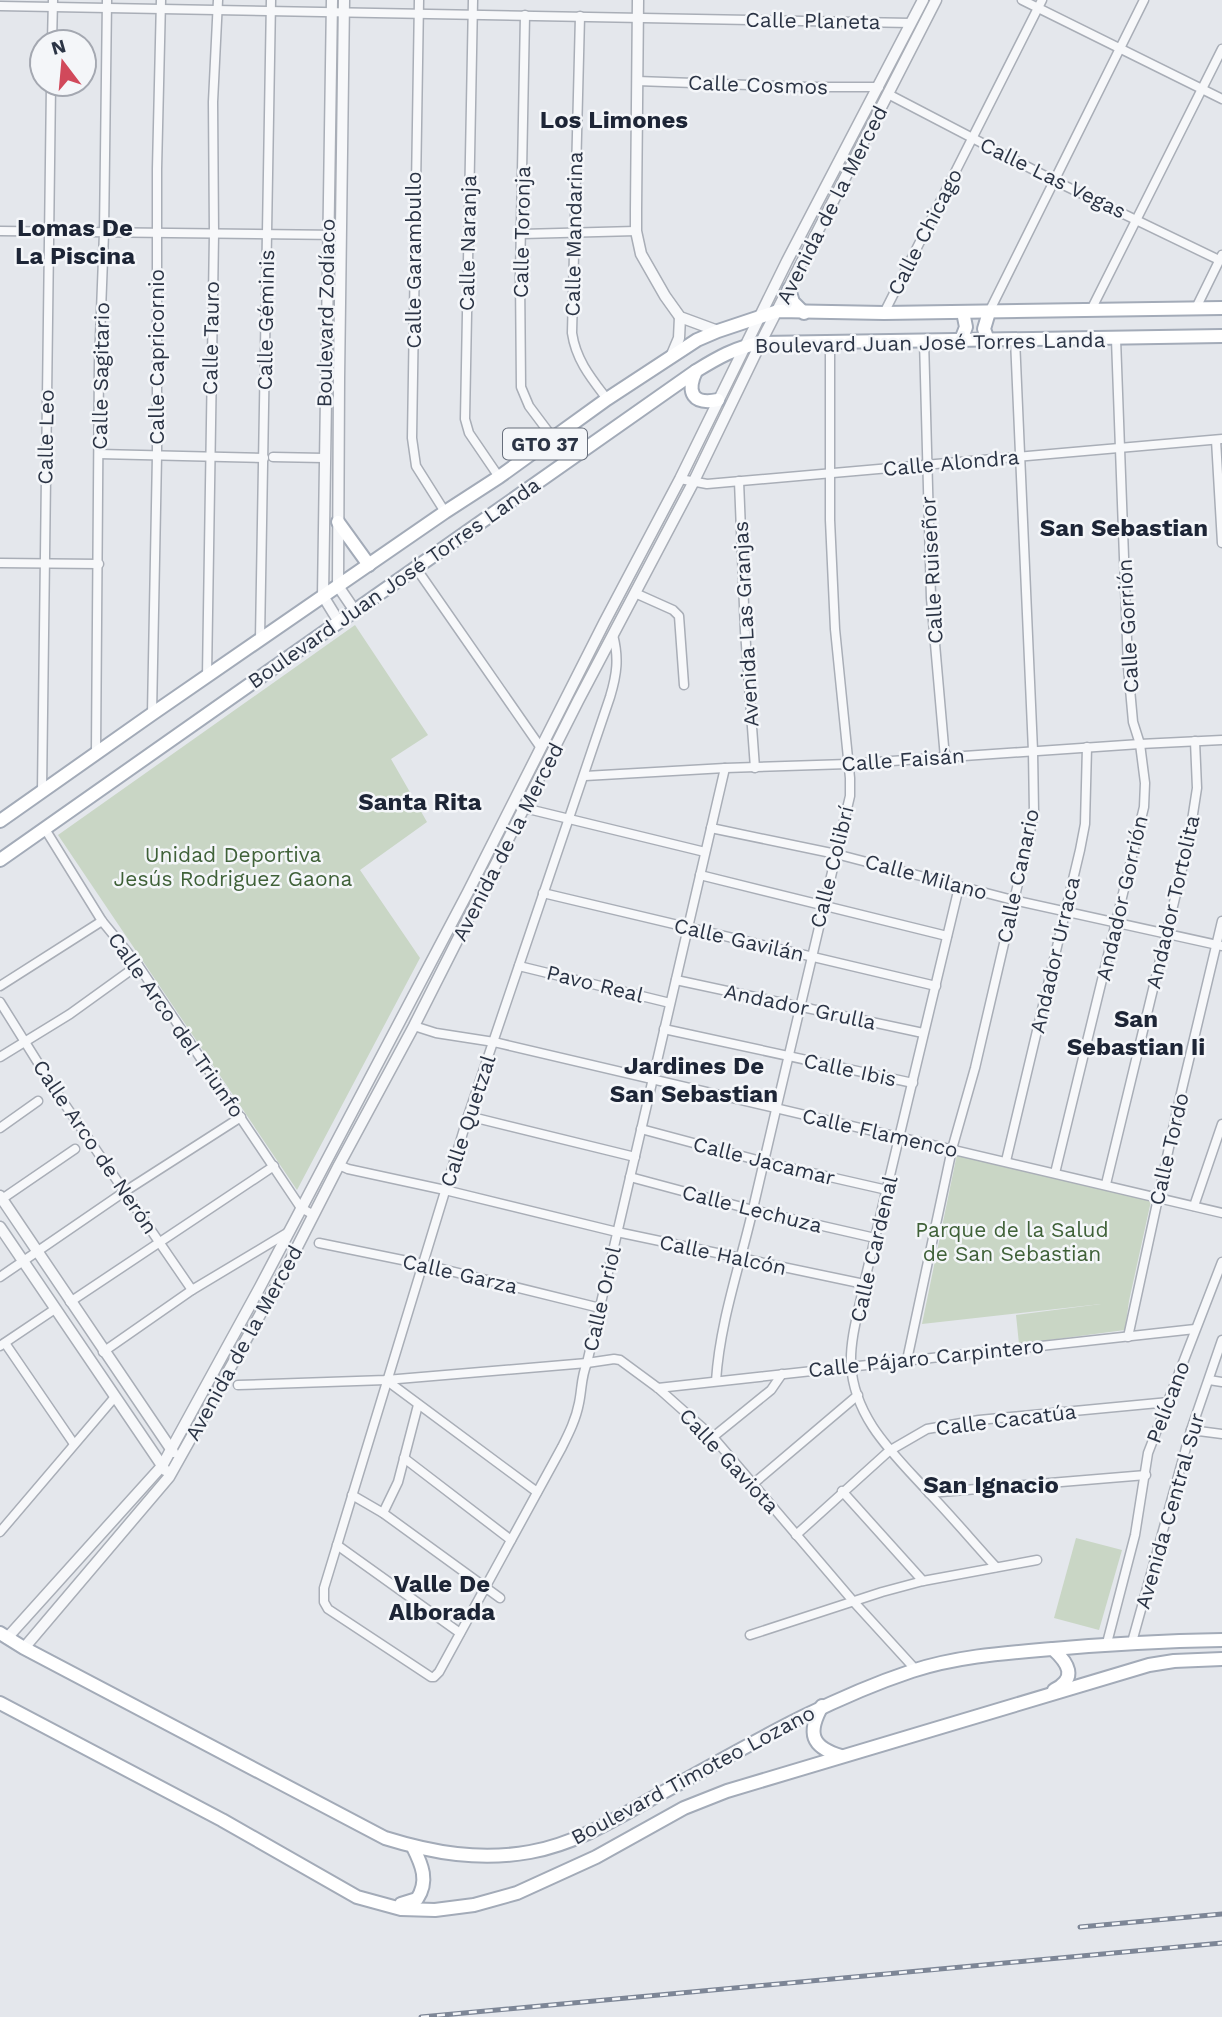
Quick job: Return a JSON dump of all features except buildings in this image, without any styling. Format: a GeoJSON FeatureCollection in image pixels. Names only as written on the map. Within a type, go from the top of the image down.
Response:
{"type":"FeatureCollection","features":[{"type":"Feature","properties":{"kind":"main road"},"geometry":{"type":"LineString","coordinates":[[789,289],[793,302],[804,313]]}},
{"type":"Feature","properties":{"kind":"main road","name":"Boulevard Juan José Torres Landa"},"geometry":{"type":"LineString","coordinates":[[0,821],[444,512],[499,477],[607,399],[697,340],[718,331],[778,311],[884,313],[1222,308]]}},
{"type":"Feature","properties":{"kind":"main road"},"geometry":{"type":"LineString","coordinates":[[961,340],[966,327],[963,312]]}},
{"type":"Feature","properties":{"kind":"main road"},"geometry":{"type":"LineString","coordinates":[[988,340],[985,325],[989,312]]}},
{"type":"Feature","properties":{"kind":"main road","name":"Boulevard Juan José Torres Landa"},"geometry":{"type":"LineString","coordinates":[[0,860],[696,370],[746,345],[1222,336]]}},
{"type":"Feature","properties":{"kind":"main road"},"geometry":{"type":"LineString","coordinates":[[696,370],[692,388],[696,398],[701,402],[718,400]]}},
{"type":"Feature","properties":{"kind":"main road"},"geometry":{"type":"LineString","coordinates":[[338,522],[369,565]]}},
{"type":"Feature","properties":{"kind":"main road","name":"Boulevard Timoteo Lozano"},"geometry":{"type":"LineString","coordinates":[[3,1634],[24,1648],[385,1838],[444,1854],[493,1857],[530,1853],[576,1840],[822,1706],[916,1670],[978,1656],[1119,1643],[1222,1640]]}},
{"type":"Feature","properties":{"kind":"main road"},"geometry":{"type":"LineString","coordinates":[[1038,1698],[1059,1688],[1069,1677],[1069,1668],[1053,1649]]}},
{"type":"Feature","properties":{"kind":"main road","name":"Boulevard Timoteo Lozano"},"geometry":{"type":"LineString","coordinates":[[0,1703],[222,1820],[358,1897],[401,1909],[435,1910],[474,1905],[517,1893],[568,1872],[704,1799],[1149,1665],[1222,1659]]}},
{"type":"Feature","properties":{"kind":"main road"},"geometry":{"type":"LineString","coordinates":[[822,1706],[813,1727],[814,1737],[818,1746],[826,1752],[841,1756]]}},
{"type":"Feature","properties":{"kind":"main road"},"geometry":{"type":"LineString","coordinates":[[383,1904],[410,1902],[417,1899],[421,1893],[423,1871],[413,1847]]}},
{"type":"Feature","properties":{"kind":"street","name":"Calle Capricornio"},"geometry":{"type":"LineString","coordinates":[[152,714],[161,0]]}},
{"type":"Feature","properties":{"kind":"street","name":"Calle Tauro"},"geometry":{"type":"LineString","coordinates":[[207,676],[214,234],[213,102],[218,0]]}},
{"type":"Feature","properties":{"kind":"street","name":"Calle Géminis"},"geometry":{"type":"LineString","coordinates":[[260,639],[269,457],[267,234],[271,0]]}},
{"type":"Feature","properties":{"kind":"street","name":"Boulevard Zodíaco"},"geometry":{"type":"LineString","coordinates":[[323,596],[332,0]]}},
{"type":"Feature","properties":{"kind":"street","name":"Boulevard Zodíaco"},"geometry":{"type":"LineString","coordinates":[[338,586],[344,0]]}},
{"type":"Feature","properties":{"kind":"street","name":"Calle Garambullo"},"geometry":{"type":"LineString","coordinates":[[419,0],[412,438],[416,466],[444,512]]}},
{"type":"Feature","properties":{"kind":"street","name":"Calle Naranja"},"geometry":{"type":"LineString","coordinates":[[473,0],[465,419],[469,433],[499,477]]}},
{"type":"Feature","properties":{"kind":"street"},"geometry":{"type":"LineString","coordinates":[[638,0],[636,231],[641,254],[647,268],[680,317],[718,331]]}},
{"type":"Feature","properties":{"kind":"street","name":"Avenida de la Merced"},"geometry":{"type":"LineString","coordinates":[[3,1634],[162,1466],[288,1233],[513,804],[922,0]]}},
{"type":"Feature","properties":{"kind":"street","name":"Avenida de la Merced"},"geometry":{"type":"LineString","coordinates":[[24,1648],[169,1477],[179,1461],[414,1026],[693,483],[761,343],[936,0]]}},
{"type":"Feature","properties":{"kind":"street"},"geometry":{"type":"LineString","coordinates":[[1022,0],[1040,4],[1119,48],[1222,99]]}},
{"type":"Feature","properties":{"kind":"street"},"geometry":{"type":"LineString","coordinates":[[989,312],[1144,0]]}},
{"type":"Feature","properties":{"kind":"street"},"geometry":{"type":"LineString","coordinates":[[52,28],[53,4]]}},
{"type":"Feature","properties":{"kind":"street","name":"Calle Planeta"},"geometry":{"type":"LineString","coordinates":[[0,6],[108,4],[161,10],[911,23]]}},
{"type":"Feature","properties":{"kind":"street","name":"Calle Sagitario"},"geometry":{"type":"LineString","coordinates":[[96,752],[108,4]]}},
{"type":"Feature","properties":{"kind":"street","name":"Calle Chicago"},"geometry":{"type":"LineString","coordinates":[[884,313],[1040,4]]}},
{"type":"Feature","properties":{"kind":"street","name":"Calle Toronja"},"geometry":{"type":"LineString","coordinates":[[525,15],[521,387],[529,406],[553,438]]}},
{"type":"Feature","properties":{"kind":"street","name":"Calle Mandarina"},"geometry":{"type":"LineString","coordinates":[[580,16],[572,333],[575,349],[585,370],[607,399]]}},
{"type":"Feature","properties":{"kind":"street"},"geometry":{"type":"LineString","coordinates":[[1091,310],[1222,49]]}},
{"type":"Feature","properties":{"kind":"street","name":"Calle Cosmos"},"geometry":{"type":"LineString","coordinates":[[637,81],[878,87]]}},
{"type":"Feature","properties":{"kind":"street","name":"Calle Las Vegas"},"geometry":{"type":"LineString","coordinates":[[888,94],[1053,180],[1221,258]]}},
{"type":"Feature","properties":{"kind":"street","name":"Calle Leo"},"geometry":{"type":"LineString","coordinates":[[42,791],[51,98]]}},
{"type":"Feature","properties":{"kind":"street"},"geometry":{"type":"LineString","coordinates":[[0,231],[341,234]]}},
{"type":"Feature","properties":{"kind":"street"},"geometry":{"type":"LineString","coordinates":[[522,234],[636,231]]}},
{"type":"Feature","properties":{"kind":"street"},"geometry":{"type":"LineString","coordinates":[[1196,309],[1221,258]]}},
{"type":"Feature","properties":{"kind":"street"},"geometry":{"type":"LineString","coordinates":[[670,357],[679,338],[680,317]]}},
{"type":"Feature","properties":{"kind":"street","name":"Calle Gorrión"},"geometry":{"type":"LineString","coordinates":[[1116,339],[1128,667],[1133,722],[1140,744]]}},
{"type":"Feature","properties":{"kind":"street","name":"Calle Ruiseñor"},"geometry":{"type":"LineString","coordinates":[[924,340],[932,598],[945,758]]}},
{"type":"Feature","properties":{"kind":"street","name":"Calle Canario"},"geometry":{"type":"LineString","coordinates":[[907,1360],[952,1149],[978,1055],[1034,812],[1015,340]]}},
{"type":"Feature","properties":{"kind":"street","name":"Calle Colibrí"},"geometry":{"type":"LineString","coordinates":[[716,1381],[717,1359],[725,1319],[850,796],[835,629],[830,520],[830,342]]}},
{"type":"Feature","properties":{"kind":"street"},"geometry":{"type":"LineString","coordinates":[[1219,439],[1222,543]]}},
{"type":"Feature","properties":{"kind":"street","name":"Calle Alondra"},"geometry":{"type":"LineString","coordinates":[[680,479],[707,484],[1219,439]]}},
{"type":"Feature","properties":{"kind":"street"},"geometry":{"type":"LineString","coordinates":[[99,454],[324,458]]}},
{"type":"Feature","properties":{"kind":"street","name":"Avenida Las Granjas"},"geometry":{"type":"LineString","coordinates":[[739,481],[745,631],[755,768]]}},
{"type":"Feature","properties":{"kind":"street"},"geometry":{"type":"LineString","coordinates":[[0,563],[99,564]]}},
{"type":"Feature","properties":{"kind":"street"},"geometry":{"type":"LineString","coordinates":[[416,568],[541,747]]}},
{"type":"Feature","properties":{"kind":"street"},"geometry":{"type":"LineString","coordinates":[[338,586],[355,611]]}},
{"type":"Feature","properties":{"kind":"street"},"geometry":{"type":"LineString","coordinates":[[635,593],[673,610],[680,616],[684,685]]}},
{"type":"Feature","properties":{"kind":"street"},"geometry":{"type":"LineString","coordinates":[[323,596],[339,622]]}},
{"type":"Feature","properties":{"kind":"street","name":"Calle Quetzal"},"geometry":{"type":"LineString","coordinates":[[328,1609],[324,1602],[324,1588],[386,1380],[468,1116],[618,669],[613,635]]}},
{"type":"Feature","properties":{"kind":"street","name":"Calle Faisán"},"geometry":{"type":"LineString","coordinates":[[584,776],[848,764],[1222,740]]}},
{"type":"Feature","properties":{"kind":"street","name":"Andador Tortolita"},"geometry":{"type":"LineString","coordinates":[[1106,1184],[1194,812],[1195,741]]}},
{"type":"Feature","properties":{"kind":"street","name":"Andador Gorrión"},"geometry":{"type":"LineString","coordinates":[[1055,1173],[1144,807],[1145,783],[1140,744]]}},
{"type":"Feature","properties":{"kind":"street","name":"Andador Urraca"},"geometry":{"type":"LineString","coordinates":[[1006,1161],[1085,824],[1087,747]]}},
{"type":"Feature","properties":{"kind":"street","name":"Calle Oriol"},"geometry":{"type":"LineString","coordinates":[[328,1609],[430,1677],[437,1675],[574,1422],[580,1402],[581,1376],[587,1363],[725,768]]}},
{"type":"Feature","properties":{"kind":"street"},"geometry":{"type":"LineString","coordinates":[[513,804],[705,852]]}},
{"type":"Feature","properties":{"kind":"street","name":"Calle Milano"},"geometry":{"type":"LineString","coordinates":[[711,828],[836,854],[1013,900],[1219,945]]}},
{"type":"Feature","properties":{"kind":"street","name":"Calle Arco del Triunfo"},"geometry":{"type":"LineString","coordinates":[[45,829],[102,921],[138,965],[301,1208],[314,1215]]}},
{"type":"Feature","properties":{"kind":"street"},"geometry":{"type":"LineString","coordinates":[[700,875],[947,936]]}},
{"type":"Feature","properties":{"kind":"street","name":"Calle Cardenal"},"geometry":{"type":"LineString","coordinates":[[959,887],[864,1284],[853,1339],[851,1367],[868,1421],[889,1451],[996,1567]]}},
{"type":"Feature","properties":{"kind":"street","name":"Calle Gavilán"},"geometry":{"type":"LineString","coordinates":[[543,893],[936,986]]}},
{"type":"Feature","properties":{"kind":"street"},"geometry":{"type":"LineString","coordinates":[[0,986],[102,921]]}},
{"type":"Feature","properties":{"kind":"street","name":"Calle Tordo"},"geometry":{"type":"LineString","coordinates":[[1128,1336],[1158,1196],[1219,945],[1222,921]]}},
{"type":"Feature","properties":{"kind":"street"},"geometry":{"type":"LineString","coordinates":[[0,1057],[70,1014],[138,965]]}},
{"type":"Feature","properties":{"kind":"street","name":"Pavo Real"},"geometry":{"type":"LineString","coordinates":[[519,966],[670,1003]]}},
{"type":"Feature","properties":{"kind":"street","name":"Andador Grulla"},"geometry":{"type":"LineString","coordinates":[[676,981],[923,1033]]}},
{"type":"Feature","properties":{"kind":"street","name":"Calle Arco de Nerón"},"geometry":{"type":"LineString","coordinates":[[0,1002],[55,1090],[192,1290]]}},
{"type":"Feature","properties":{"kind":"street","name":"Calle Flamenco"},"geometry":{"type":"LineString","coordinates":[[414,1026],[436,1033],[494,1042],[1222,1213]]}},
{"type":"Feature","properties":{"kind":"street","name":"Calle Ibis"},"geometry":{"type":"LineString","coordinates":[[664,1029],[913,1083]]}},
{"type":"Feature","properties":{"kind":"street"},"geometry":{"type":"LineString","coordinates":[[0,1128],[38,1101]]}},
{"type":"Feature","properties":{"kind":"street"},"geometry":{"type":"LineString","coordinates":[[468,1116],[635,1157]]}},
{"type":"Feature","properties":{"kind":"street"},"geometry":{"type":"LineString","coordinates":[[0,1277],[124,1192],[241,1117]]}},
{"type":"Feature","properties":{"kind":"street"},"geometry":{"type":"LineString","coordinates":[[1194,1206],[1222,1124]]}},
{"type":"Feature","properties":{"kind":"street","name":"Calle Jacamar"},"geometry":{"type":"LineString","coordinates":[[641,1129],[764,1162],[887,1190]]}},
{"type":"Feature","properties":{"kind":"street"},"geometry":{"type":"LineString","coordinates":[[75,1149],[1,1198],[179,1461]]}},
{"type":"Feature","properties":{"kind":"street","name":"Calle Halcón"},"geometry":{"type":"LineString","coordinates":[[339,1165],[617,1232],[864,1284]]}},
{"type":"Feature","properties":{"kind":"street"},"geometry":{"type":"LineString","coordinates":[[70,1301],[274,1166]]}},
{"type":"Feature","properties":{"kind":"street","name":"Calle Lechuza"},"geometry":{"type":"LineString","coordinates":[[630,1177],[753,1210],[875,1238]]}},
{"type":"Feature","properties":{"kind":"street"},"geometry":{"type":"LineString","coordinates":[[0,1227],[169,1477]]}},
{"type":"Feature","properties":{"kind":"street"},"geometry":{"type":"LineString","coordinates":[[103,1352],[192,1290],[288,1233]]}},
{"type":"Feature","properties":{"kind":"street","name":"Calle Garza"},"geometry":{"type":"LineString","coordinates":[[319,1243],[422,1264],[600,1308]]}},
{"type":"Feature","properties":{"kind":"street","name":"Pelícano"},"geometry":{"type":"LineString","coordinates":[[1119,1643],[1149,1453],[1222,1262]]}},
{"type":"Feature","properties":{"kind":"street"},"geometry":{"type":"LineString","coordinates":[[55,1309],[3,1345],[74,1444]]}},
{"type":"Feature","properties":{"kind":"street","name":"Calle Pájaro Carpintero"},"geometry":{"type":"LineString","coordinates":[[658,1388],[1195,1329]]}},
{"type":"Feature","properties":{"kind":"street","name":"Avenida Central Sur"},"geometry":{"type":"LineString","coordinates":[[1119,1643],[1222,1339]]}},
{"type":"Feature","properties":{"kind":"street","name":"Calle Gaviota"},"geometry":{"type":"LineString","coordinates":[[238,1385],[386,1380],[620,1360],[658,1388],[713,1437],[853,1601],[916,1670]]}},
{"type":"Feature","properties":{"kind":"street"},"geometry":{"type":"LineString","coordinates":[[713,1437],[771,1390],[782,1374]]}},
{"type":"Feature","properties":{"kind":"street"},"geometry":{"type":"LineString","coordinates":[[386,1380],[537,1492]]}},
{"type":"Feature","properties":{"kind":"street"},"geometry":{"type":"LineString","coordinates":[[1209,1380],[1222,1382]]}},
{"type":"Feature","properties":{"kind":"street"},"geometry":{"type":"LineString","coordinates":[[753,1484],[858,1395]]}},
{"type":"Feature","properties":{"kind":"street"},"geometry":{"type":"LineString","coordinates":[[0,1532],[114,1398]]}},
{"type":"Feature","properties":{"kind":"street","name":"Calle Cacatúa"},"geometry":{"type":"LineString","coordinates":[[796,1535],[889,1451],[916,1434],[944,1425],[1169,1402]]}},
{"type":"Feature","properties":{"kind":"street"},"geometry":{"type":"LineString","coordinates":[[383,1513],[395,1491],[418,1405]]}},
{"type":"Feature","properties":{"kind":"street"},"geometry":{"type":"LineString","coordinates":[[1191,1430],[1222,1434]]}},
{"type":"Feature","properties":{"kind":"street"},"geometry":{"type":"LineString","coordinates":[[404,1458],[511,1539]]}},
{"type":"Feature","properties":{"kind":"street"},"geometry":{"type":"LineString","coordinates":[[929,1493],[1146,1475]]}},
{"type":"Feature","properties":{"kind":"street"},"geometry":{"type":"LineString","coordinates":[[842,1491],[923,1581]]}},
{"type":"Feature","properties":{"kind":"street"},"geometry":{"type":"LineString","coordinates":[[352,1495],[383,1513],[500,1598]]}},
{"type":"Feature","properties":{"kind":"street"},"geometry":{"type":"LineString","coordinates":[[337,1545],[460,1633]]}},
{"type":"Feature","properties":{"kind":"street"},"geometry":{"type":"LineString","coordinates":[[750,1635],[923,1581],[1037,1560]]}},
{"type":"Feature","properties":{"kind":"green space","name":"Unidad Deportiva Jesús Rodriguez Gaona"},"geometry":{"type":"Polygon","coordinates":[[[355,625],[428,735],[391,759],[427,822],[360,870],[420,958],[297,1190],[58,835],[355,625]]]}},
{"type":"Feature","properties":{"kind":"green space","name":"Parque de la Salud de San Sebastian"},"geometry":{"type":"Polygon","coordinates":[[[957,1154],[1151,1201],[1125,1330],[1019,1344],[1016,1315],[1101,1304],[922,1324],[957,1154]]]}},
{"type":"Feature","properties":{"kind":"green space"},"geometry":{"type":"Polygon","coordinates":[[[1076,1538],[1122,1550],[1099,1630],[1054,1618],[1076,1538]]]}},
{"type":"Feature","properties":{"kind":"railway"},"geometry":{"type":"LineString","coordinates":[[1080,1927],[1222,1914]]}},
{"type":"Feature","properties":{"kind":"railway"},"geometry":{"type":"LineString","coordinates":[[421,2017],[1222,1943]]}},
{"type":"Feature","properties":{"kind":"district","name":"Los Limones"},"geometry":{"type":"Point","coordinates":[614,120]}},
{"type":"Feature","properties":{"kind":"district","name":"Lomas De La Piscina"},"geometry":{"type":"Point","coordinates":[75,242]}},
{"type":"Feature","properties":{"kind":"district","name":"San Sebastian"},"geometry":{"type":"Point","coordinates":[1124,528]}},
{"type":"Feature","properties":{"kind":"district","name":"Santa Rita"},"geometry":{"type":"Point","coordinates":[420,802]}},
{"type":"Feature","properties":{"kind":"district","name":"San Sebastian Ii"},"geometry":{"type":"Point","coordinates":[1136,1033]}},
{"type":"Feature","properties":{"kind":"district","name":"Jardines De San Sebastian"},"geometry":{"type":"Point","coordinates":[694,1080]}},
{"type":"Feature","properties":{"kind":"district","name":"San Ignacio"},"geometry":{"type":"Point","coordinates":[991,1485]}},
{"type":"Feature","properties":{"kind":"district","name":"Valle De Alborada"},"geometry":{"type":"Point","coordinates":[442,1598]}}]}
